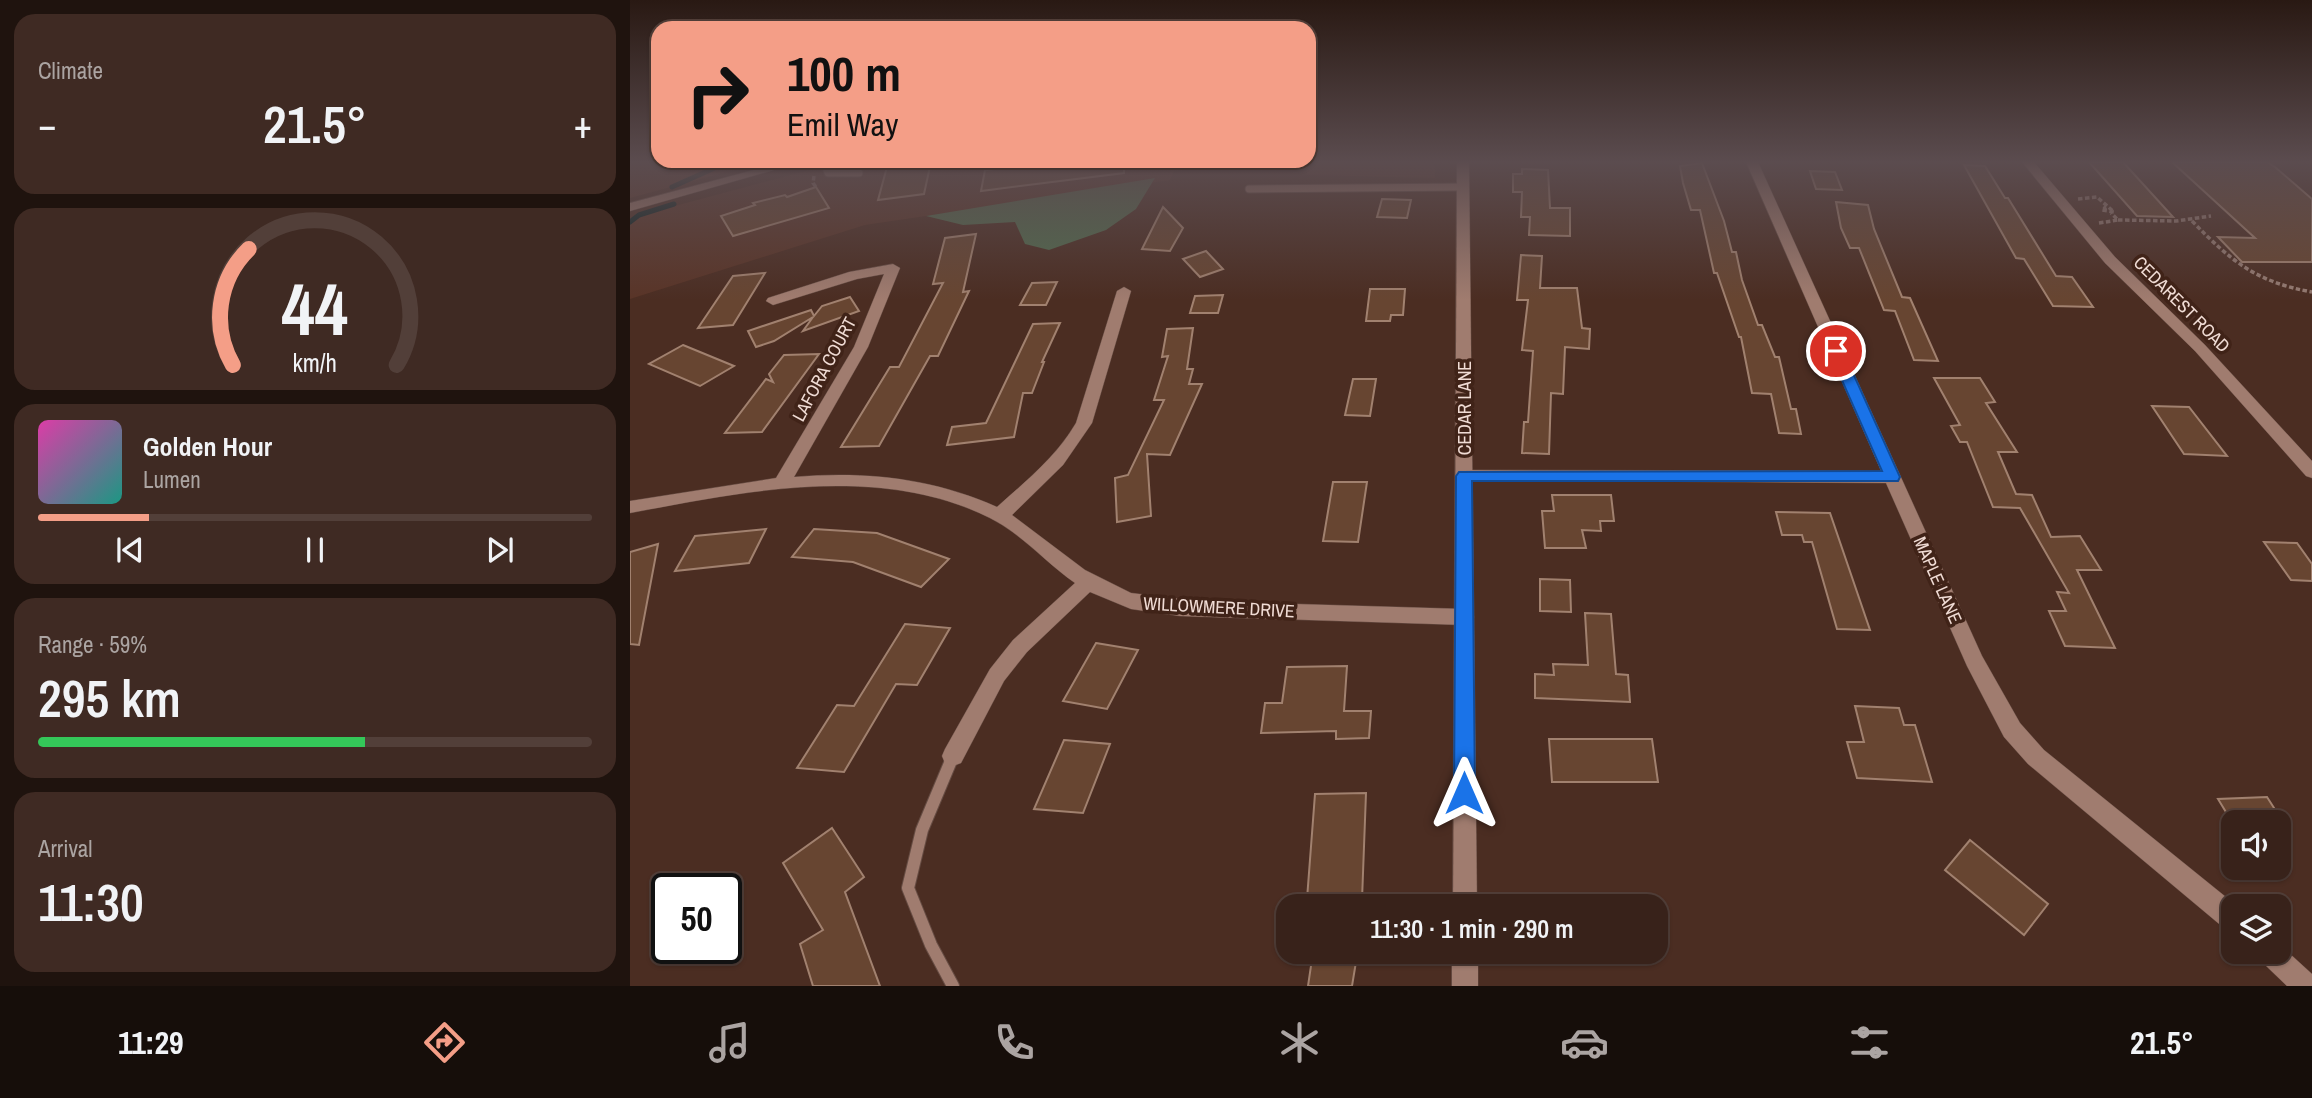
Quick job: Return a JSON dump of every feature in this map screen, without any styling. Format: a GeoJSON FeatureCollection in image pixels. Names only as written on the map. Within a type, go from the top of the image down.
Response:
{"type":"FeatureCollection","features":[{"type":"Feature","properties":{"kind":"street","name":"CEDAR LANE"},"geometry":{"type":"LineString","coordinates":[[1463,208],[1465,894]]}},
{"type":"Feature","properties":{"kind":"street","name":"MAPLE LANE"},"geometry":{"type":"LineString","coordinates":[[1772,208],[1974,660],[2012,730],[2036,757],[2221,909]]}},
{"type":"Feature","properties":{"kind":"street","name":"CEDAREST ROAD"},"geometry":{"type":"LineString","coordinates":[[2067,208],[2110,260],[2200,348],[2312,472]]}},
{"type":"Feature","properties":{"kind":"street","name":"LAFORA COURT"},"geometry":{"type":"LineString","coordinates":[[774,301],[855,275],[893,268],[861,347],[782,482]]}},
{"type":"Feature","properties":{"kind":"street"},"geometry":{"type":"LineString","coordinates":[[999,515],[1064,453],[1077,437],[1124,291]]}},
{"type":"Feature","properties":{"kind":"street"},"geometry":{"type":"LineString","coordinates":[[1464,476],[1892,477]]}},
{"type":"Feature","properties":{"kind":"street","name":"WILLOWMERE DRIVE"},"geometry":{"type":"LineString","coordinates":[[630,507],[782,482],[877,483],[913,487],[950,495],[999,515],[1087,583],[1112,595],[1156,606],[1464,617]]}},
{"type":"Feature","properties":{"kind":"street"},"geometry":{"type":"LineString","coordinates":[[953,756],[997,675],[1020,646],[1087,583]]}},
{"type":"Feature","properties":{"kind":"street"},"geometry":{"type":"LineString","coordinates":[[1465,964],[1465,986]]}},
{"type":"Feature","properties":{"kind":"street"},"geometry":{"type":"LineString","coordinates":[[2283,964],[2306,986]]}},
{"type":"Feature","properties":{"kind":"lane"},"geometry":{"type":"LineString","coordinates":[[953,756],[922,830],[908,888],[931,945],[953,986]]}},
{"type":"Feature","properties":{"kind":"path"},"geometry":{"type":"LineString","coordinates":[[2108,208],[2114,211],[2111,213],[2118,220]]}},
{"type":"Feature","properties":{"kind":"path"},"geometry":{"type":"LineString","coordinates":[[2094,223],[2118,220],[2192,221],[2211,216]]}},
{"type":"Feature","properties":{"kind":"path"},"geometry":{"type":"LineString","coordinates":[[2192,221],[2234,264],[2253,275],[2293,289],[2312,292]]}},
{"type":"Feature","properties":{"kind":"shaded area"},"geometry":{"type":"Polygon","coordinates":[[[667,208],[980,208],[865,225],[630,299],[630,218],[667,208]]]}},
{"type":"Feature","properties":{"kind":"green space"},"geometry":{"type":"Polygon","coordinates":[[[974,208],[1137,208],[1106,230],[1049,250],[1025,244],[1015,222],[963,225],[926,216],[974,208]]]}},
{"type":"Feature","properties":{"kind":"building"},"geometry":{"type":"Polygon","coordinates":[[[746,208],[829,208],[733,236],[721,216],[746,208]]]}},
{"type":"Feature","properties":{"kind":"building"},"geometry":{"type":"Polygon","coordinates":[[[1164,208],[1183,228],[1170,251],[1142,249],[1164,208]]]}},
{"type":"Feature","properties":{"kind":"building"},"geometry":{"type":"Polygon","coordinates":[[[1379,208],[1409,208],[1407,218],[1377,217],[1379,208]]]}},
{"type":"Feature","properties":{"kind":"building"},"geometry":{"type":"Polygon","coordinates":[[[1521,208],[1570,208],[1570,236],[1529,235],[1530,217],[1521,217],[1521,208]]]}},
{"type":"Feature","properties":{"kind":"building"},"geometry":{"type":"Polygon","coordinates":[[[1719,208],[1732,252],[1736,252],[1742,280],[1758,325],[1762,325],[1775,357],[1779,357],[1791,409],[1796,409],[1801,434],[1779,433],[1771,394],[1752,393],[1741,337],[1717,273],[1714,273],[1700,210],[1691,210],[1719,208]]]}},
{"type":"Feature","properties":{"kind":"building"},"geometry":{"type":"Polygon","coordinates":[[[1837,208],[1869,208],[1874,229],[1902,297],[1910,298],[1938,361],[1914,360],[1895,311],[1884,310],[1859,248],[1850,248],[1841,228],[1837,208]]]}},
{"type":"Feature","properties":{"kind":"building"},"geometry":{"type":"Polygon","coordinates":[[[1988,208],[2014,208],[2056,276],[2072,277],[2093,307],[2053,306],[2024,259],[2016,258],[1988,208]]]}},
{"type":"Feature","properties":{"kind":"building"},"geometry":{"type":"Polygon","coordinates":[[[2130,208],[2165,208],[2173,217],[2137,216],[2130,208]]]}},
{"type":"Feature","properties":{"kind":"building"},"geometry":{"type":"Polygon","coordinates":[[[2222,208],[2312,208],[2312,262],[2242,262],[2218,237],[2255,238],[2222,208]]]}},
{"type":"Feature","properties":{"kind":"building"},"geometry":{"type":"Polygon","coordinates":[[[976,234],[963,292],[969,291],[938,356],[930,356],[879,446],[841,447],[890,367],[899,367],[943,283],[933,284],[945,238],[976,234]]]}},
{"type":"Feature","properties":{"kind":"building"},"geometry":{"type":"Polygon","coordinates":[[[1206,251],[1223,269],[1200,277],[1183,259],[1206,251]]]}},
{"type":"Feature","properties":{"kind":"building"},"geometry":{"type":"Polygon","coordinates":[[[1521,255],[1542,256],[1540,288],[1577,288],[1582,328],[1590,329],[1589,349],[1565,347],[1563,394],[1551,393],[1549,454],[1522,453],[1524,422],[1528,422],[1533,351],[1522,350],[1528,300],[1517,300],[1521,255]]]}},
{"type":"Feature","properties":{"kind":"building"},"geometry":{"type":"Polygon","coordinates":[[[765,273],[733,325],[698,328],[733,276],[765,273]]]}},
{"type":"Feature","properties":{"kind":"building"},"geometry":{"type":"Polygon","coordinates":[[[1057,282],[1046,305],[1020,305],[1032,283],[1057,282]]]}},
{"type":"Feature","properties":{"kind":"building"},"geometry":{"type":"Polygon","coordinates":[[[1370,289],[1405,289],[1403,315],[1391,315],[1390,321],[1366,321],[1370,289]]]}},
{"type":"Feature","properties":{"kind":"building"},"geometry":{"type":"Polygon","coordinates":[[[1223,295],[1218,313],[1190,313],[1195,296],[1223,295]]]}},
{"type":"Feature","properties":{"kind":"building"},"geometry":{"type":"Polygon","coordinates":[[[850,297],[859,311],[803,331],[813,317],[774,341],[756,347],[748,331],[811,310],[814,316],[822,306],[850,297]]]}},
{"type":"Feature","properties":{"kind":"building"},"geometry":{"type":"Polygon","coordinates":[[[1060,323],[1042,362],[1032,393],[1023,393],[1014,437],[947,445],[952,427],[986,423],[1033,324],[1060,323]]]}},
{"type":"Feature","properties":{"kind":"building"},"geometry":{"type":"Polygon","coordinates":[[[1193,328],[1187,369],[1193,369],[1189,384],[1202,384],[1170,455],[1147,454],[1151,516],[1117,522],[1115,478],[1128,475],[1164,400],[1154,400],[1168,356],[1162,357],[1167,329],[1193,328]]]}},
{"type":"Feature","properties":{"kind":"building"},"geometry":{"type":"Polygon","coordinates":[[[683,345],[734,366],[700,386],[649,364],[683,345]]]}},
{"type":"Feature","properties":{"kind":"building"},"geometry":{"type":"Polygon","coordinates":[[[819,354],[762,432],[725,433],[766,379],[773,382],[769,374],[784,355],[819,354]]]}},
{"type":"Feature","properties":{"kind":"building"},"geometry":{"type":"Polygon","coordinates":[[[1934,378],[1980,378],[1995,402],[1986,403],[2017,452],[1998,452],[2016,494],[2032,495],[2051,537],[2080,536],[2101,570],[2077,570],[2115,648],[2065,646],[2049,611],[2066,611],[2057,592],[2069,593],[2020,508],[1993,507],[1967,442],[1960,442],[1951,426],[1960,425],[1934,378]]]}},
{"type":"Feature","properties":{"kind":"building"},"geometry":{"type":"Polygon","coordinates":[[[1353,379],[1376,379],[1370,416],[1345,415],[1353,379]]]}},
{"type":"Feature","properties":{"kind":"building"},"geometry":{"type":"Polygon","coordinates":[[[2152,406],[2189,407],[2227,456],[2184,454],[2152,406]]]}},
{"type":"Feature","properties":{"kind":"building"},"geometry":{"type":"Polygon","coordinates":[[[1333,482],[1367,482],[1358,542],[1323,541],[1333,482]]]}},
{"type":"Feature","properties":{"kind":"building"},"geometry":{"type":"Polygon","coordinates":[[[1552,495],[1611,495],[1614,521],[1600,521],[1601,531],[1582,530],[1586,548],[1545,548],[1542,511],[1554,511],[1552,495]]]}},
{"type":"Feature","properties":{"kind":"building"},"geometry":{"type":"Polygon","coordinates":[[[1776,512],[1830,513],[1870,630],[1837,629],[1812,542],[1804,542],[1802,535],[1782,535],[1776,512]]]}},
{"type":"Feature","properties":{"kind":"building"},"geometry":{"type":"Polygon","coordinates":[[[766,529],[749,563],[675,571],[695,536],[766,529]]]}},
{"type":"Feature","properties":{"kind":"building"},"geometry":{"type":"Polygon","coordinates":[[[814,529],[877,533],[949,559],[921,587],[853,562],[792,557],[814,529]]]}},
{"type":"Feature","properties":{"kind":"building"},"geometry":{"type":"Polygon","coordinates":[[[2264,542],[2297,543],[2312,564],[2312,581],[2291,580],[2264,542]]]}},
{"type":"Feature","properties":{"kind":"building"},"geometry":{"type":"Polygon","coordinates":[[[658,544],[639,645],[630,644],[630,552],[658,544]]]}},
{"type":"Feature","properties":{"kind":"building"},"geometry":{"type":"Polygon","coordinates":[[[1540,579],[1570,580],[1571,612],[1540,611],[1540,579]]]}},
{"type":"Feature","properties":{"kind":"building"},"geometry":{"type":"Polygon","coordinates":[[[1585,613],[1611,614],[1616,674],[1628,675],[1630,702],[1535,698],[1535,674],[1554,675],[1553,664],[1588,665],[1585,613]]]}},
{"type":"Feature","properties":{"kind":"building"},"geometry":{"type":"Polygon","coordinates":[[[905,624],[950,628],[917,685],[896,684],[844,772],[797,768],[837,705],[854,706],[905,624]]]}},
{"type":"Feature","properties":{"kind":"building"},"geometry":{"type":"Polygon","coordinates":[[[1096,643],[1138,650],[1107,709],[1063,701],[1096,643]]]}},
{"type":"Feature","properties":{"kind":"building"},"geometry":{"type":"Polygon","coordinates":[[[1347,666],[1344,711],[1371,711],[1369,738],[1336,739],[1336,731],[1261,733],[1265,703],[1282,703],[1287,667],[1347,666]]]}},
{"type":"Feature","properties":{"kind":"building"},"geometry":{"type":"Polygon","coordinates":[[[1855,706],[1899,708],[1904,725],[1915,725],[1932,782],[1857,778],[1847,742],[1864,742],[1855,706]]]}},
{"type":"Feature","properties":{"kind":"building"},"geometry":{"type":"Polygon","coordinates":[[[1549,739],[1652,739],[1658,782],[1552,782],[1549,739]]]}},
{"type":"Feature","properties":{"kind":"building"},"geometry":{"type":"Polygon","coordinates":[[[1064,740],[1110,744],[1083,813],[1034,809],[1064,740]]]}},
{"type":"Feature","properties":{"kind":"building"},"geometry":{"type":"Polygon","coordinates":[[[1366,793],[1362,894],[1307,894],[1315,794],[1366,793]]]}},
{"type":"Feature","properties":{"kind":"building"},"geometry":{"type":"Polygon","coordinates":[[[2267,797],[2275,810],[2225,810],[2218,799],[2267,797]]]}},
{"type":"Feature","properties":{"kind":"building"},"geometry":{"type":"Polygon","coordinates":[[[832,828],[864,877],[845,892],[880,986],[813,986],[800,944],[823,930],[783,863],[832,828]]]}},
{"type":"Feature","properties":{"kind":"building"},"geometry":{"type":"Polygon","coordinates":[[[1970,840],[2048,904],[2024,935],[1945,870],[1970,840]]]}},
{"type":"Feature","properties":{"kind":"building"},"geometry":{"type":"Polygon","coordinates":[[[1311,964],[1356,964],[1352,986],[1308,986],[1311,964]]]}},
{"type":"Feature","properties":{"kind":"waterway"},"geometry":{"type":"LineString","coordinates":[[630,222],[639,215],[661,208]]}},
{"type":"Feature","properties":{"kind":"route"},"geometry":{"type":"LineString","coordinates":[[1464,793],[1464,476],[1892,477],[1836,351]]}}]}
